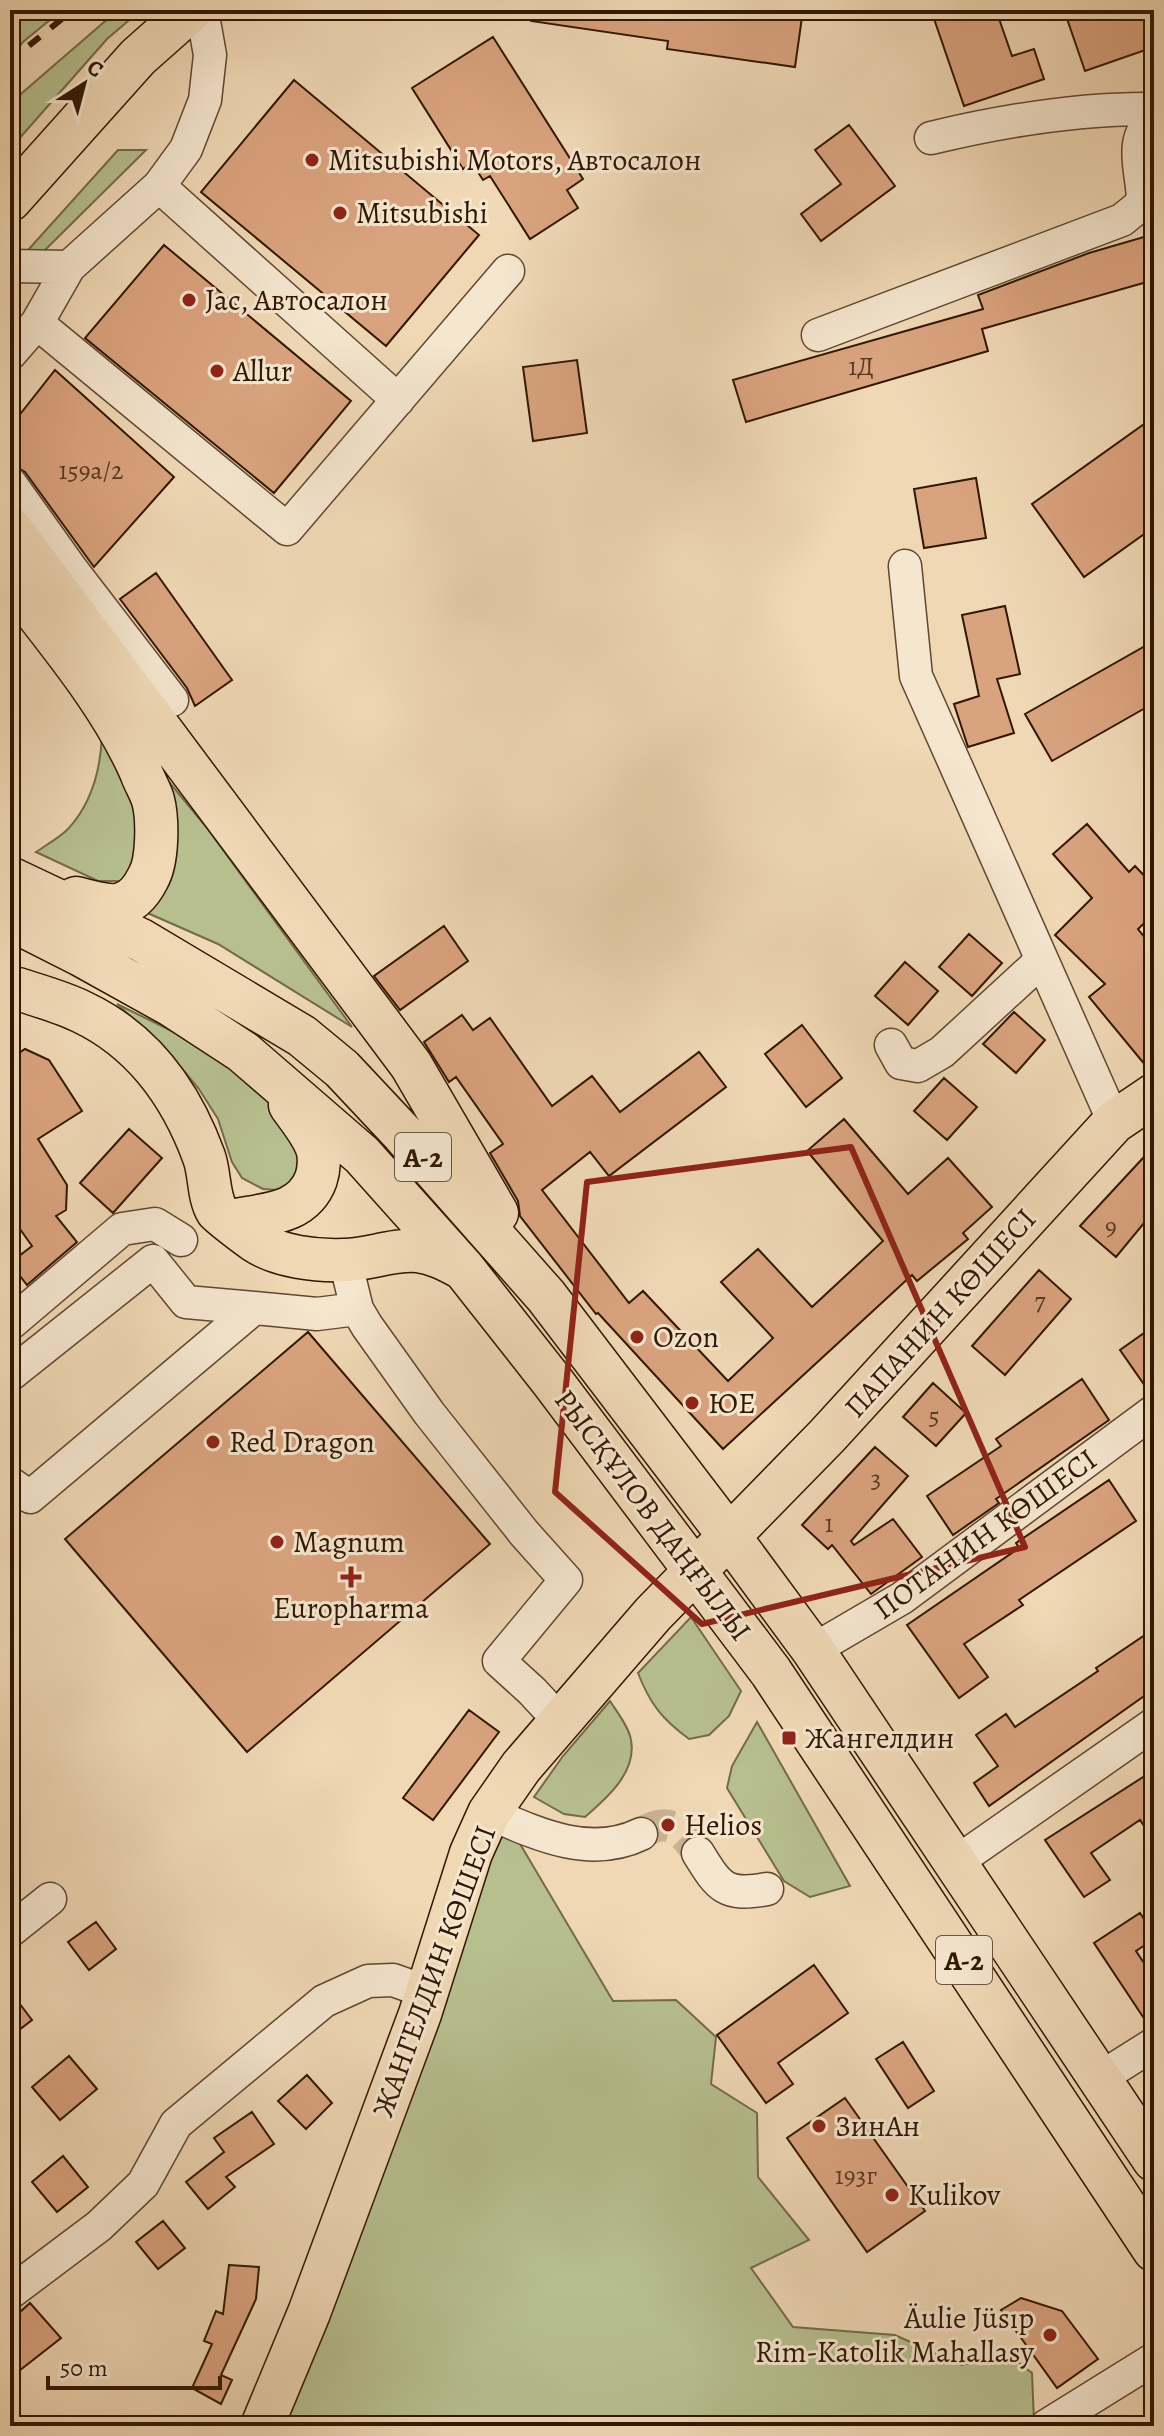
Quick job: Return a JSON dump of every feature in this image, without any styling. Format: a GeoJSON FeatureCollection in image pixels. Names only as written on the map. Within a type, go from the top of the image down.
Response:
{"type":"FeatureCollection","features":[{"type":"Feature","properties":{"kind":"main road"},"geometry":{"type":"LineString","coordinates":[[10,200],[138,57],[191,10]]}},
{"type":"Feature","properties":{"kind":"main road"},"geometry":{"type":"LineString","coordinates":[[10,528],[41,584],[75,665],[128,742],[153,801],[155,841],[153,869],[143,890],[127,903],[109,907],[15,894]]}},
{"type":"Feature","properties":{"kind":"main road"},"geometry":{"type":"LineString","coordinates":[[41,584],[411,1065],[546,1296]]}},
{"type":"Feature","properties":{"kind":"main road","name":"РЫСҚҰЛОВ ДАҢҒЫЛЫ"},"geometry":{"type":"LineString","coordinates":[[15,894],[81,955],[171,1005],[243,1052],[273,1077],[362,1155],[463,1268],[771,1672],[1148,2230]]}},
{"type":"Feature","properties":{"kind":"main road","name":"РЫСҚҰЛОВ ДАҢҒЫЛЫ"},"geometry":{"type":"LineString","coordinates":[[15,894],[141,940],[302,1036],[342,1069],[403,1134],[546,1296],[813,1650],[1154,2160]]}},
{"type":"Feature","properties":{"kind":"main road"},"geometry":{"type":"LineString","coordinates":[[10,988],[82,1012],[130,1041],[175,1094],[206,1160],[224,1216],[257,1243],[292,1256],[345,1260],[396,1251],[415,1251],[433,1254],[463,1268]]}},
{"type":"Feature","properties":{"kind":"main road"},"geometry":{"type":"LineString","coordinates":[[224,1216],[284,1211],[301,1203],[312,1189],[318,1171],[318,1149],[273,1077]]}},
{"type":"Feature","properties":{"kind":"main road","name":"ПАПАНИН КӨШЕСІ"},"geometry":{"type":"LineString","coordinates":[[696,1571],[827,1436],[1114,1122],[1154,1095]]}},
{"type":"Feature","properties":{"kind":"main road","name":"ЖАНГЕЛДИН КӨШЕСІ"},"geometry":{"type":"LineString","coordinates":[[262,2426],[309,2313],[427,1992],[471,1853],[489,1813],[521,1767],[560,1721],[653,1614],[696,1571]]}},
{"type":"Feature","properties":{"kind":"main road"},"geometry":{"type":"LineString","coordinates":[[947,1935],[961,1935],[1062,2082],[1069,2086],[1100,2078]]}},
{"type":"Feature","properties":{"kind":"street"},"geometry":{"type":"LineString","coordinates":[[10,354],[37,323],[69,267],[159,186],[186,149],[205,100],[210,55],[202,10]]}},
{"type":"Feature","properties":{"kind":"street"},"geometry":{"type":"LineString","coordinates":[[931,138],[980,126],[1106,108],[1154,109]]}},
{"type":"Feature","properties":{"kind":"street"},"geometry":{"type":"LineString","coordinates":[[818,335],[1122,220],[1143,199],[1137,144],[1145,125],[1154,118]]}},
{"type":"Feature","properties":{"kind":"street"},"geometry":{"type":"LineString","coordinates":[[159,186],[398,400]]}},
{"type":"Feature","properties":{"kind":"street"},"geometry":{"type":"LineString","coordinates":[[10,266],[69,267]]}},
{"type":"Feature","properties":{"kind":"street"},"geometry":{"type":"LineString","coordinates":[[37,323],[287,529],[508,271]]}},
{"type":"Feature","properties":{"kind":"street"},"geometry":{"type":"LineString","coordinates":[[10,483],[41,584],[172,700]]}},
{"type":"Feature","properties":{"kind":"street"},"geometry":{"type":"LineString","coordinates":[[905,566],[916,676],[1114,1122]]}},
{"type":"Feature","properties":{"kind":"street"},"geometry":{"type":"LineString","coordinates":[[891,1045],[901,1063],[918,1066],[942,1052],[1042,960]]}},
{"type":"Feature","properties":{"kind":"street"},"geometry":{"type":"LineString","coordinates":[[10,1375],[181,1240],[224,1216]]}},
{"type":"Feature","properties":{"kind":"street"},"geometry":{"type":"LineString","coordinates":[[10,1324],[122,1229],[155,1224],[181,1240]]}},
{"type":"Feature","properties":{"kind":"street"},"geometry":{"type":"LineString","coordinates":[[345,1260],[357,1309],[367,1326],[429,1413],[524,1533],[566,1580],[499,1661],[560,1721]]}},
{"type":"Feature","properties":{"kind":"street"},"geometry":{"type":"LineString","coordinates":[[153,1261],[186,1302],[317,1314],[357,1309]]}},
{"type":"Feature","properties":{"kind":"street"},"geometry":{"type":"LineString","coordinates":[[10,1483],[30,1497],[254,1308]]}},
{"type":"Feature","properties":{"kind":"street","name":"ПОТАНИН КӨШЕСІ"},"geometry":{"type":"LineString","coordinates":[[813,1650],[902,1598],[1154,1411]]}},
{"type":"Feature","properties":{"kind":"street"},"geometry":{"type":"LineString","coordinates":[[955,1863],[1154,1724]]}},
{"type":"Feature","properties":{"kind":"street"},"geometry":{"type":"LineString","coordinates":[[489,1813],[533,1832],[588,1846],[624,1842],[641,1834]]}},
{"type":"Feature","properties":{"kind":"street"},"geometry":{"type":"LineString","coordinates":[[698,1853],[716,1882],[734,1891],[767,1889]]}},
{"type":"Feature","properties":{"kind":"street"},"geometry":{"type":"LineString","coordinates":[[10,1931],[50,1899]]}},
{"type":"Feature","properties":{"kind":"street"},"geometry":{"type":"LineString","coordinates":[[10,2293],[99,2226],[143,2184],[176,2124],[324,2001],[368,1981],[393,1980],[427,1992]]}},
{"type":"Feature","properties":{"kind":"street"},"geometry":{"type":"LineString","coordinates":[[1100,2078],[1154,2044]]}},
{"type":"Feature","properties":{"kind":"street"},"geometry":{"type":"LineString","coordinates":[[1046,2426],[1154,2359]]}},
{"type":"Feature","properties":{"kind":"highlighted area"},"geometry":{"type":"Polygon","coordinates":[[[851,1147],[1025,1547],[702,1624],[555,1492],[587,1182],[851,1147]]]}},
{"type":"Feature","properties":{"kind":"green space"},"geometry":{"type":"Polygon","coordinates":[[[10,10],[62,10],[23,42],[10,58],[10,10]]]}},
{"type":"Feature","properties":{"kind":"green space"},"geometry":{"type":"Polygon","coordinates":[[[118,10],[141,10],[107,39],[10,149],[10,107],[118,10]]]}},
{"type":"Feature","properties":{"kind":"green space"},"geometry":{"type":"Polygon","coordinates":[[[118,150],[146,150],[45,250],[28,250],[118,150]]]}},
{"type":"Feature","properties":{"kind":"green space"},"geometry":{"type":"Polygon","coordinates":[[[102,733],[134,790],[144,841],[124,881],[98,881],[36,852],[68,829],[83,808],[97,772],[102,733]]]}},
{"type":"Feature","properties":{"kind":"green space"},"geometry":{"type":"Polygon","coordinates":[[[153,769],[170,783],[207,828],[352,1027],[218,944],[143,911],[153,769]]]}},
{"type":"Feature","properties":{"kind":"green space"},"geometry":{"type":"Polygon","coordinates":[[[117,1004],[204,1047],[258,1080],[306,1169],[287,1187],[278,1190],[263,1189],[242,1178],[232,1162],[218,1119],[199,1089],[165,1048],[117,1004]]]}},
{"type":"Feature","properties":{"kind":"green space"},"geometry":{"type":"Polygon","coordinates":[[[691,1617],[741,1691],[729,1716],[709,1735],[689,1739],[658,1710],[638,1673],[691,1617]]]}},
{"type":"Feature","properties":{"kind":"green space"},"geometry":{"type":"Polygon","coordinates":[[[610,1701],[631,1740],[629,1763],[618,1783],[585,1817],[564,1814],[534,1797],[563,1756],[610,1701]]]}},
{"type":"Feature","properties":{"kind":"green space"},"geometry":{"type":"Polygon","coordinates":[[[757,1722],[850,1886],[810,1897],[784,1881],[727,1788],[732,1766],[757,1722]]]}},
{"type":"Feature","properties":{"kind":"green space"},"geometry":{"type":"Polygon","coordinates":[[[510,1827],[613,2001],[676,2000],[716,2037],[711,2084],[757,2113],[758,2177],[809,2240],[751,2268],[793,2327],[895,2335],[961,2365],[1009,2355],[1032,2373],[1034,2422],[1026,2426],[277,2426],[478,1867],[510,1827]]]}},
{"type":"Feature","properties":{"kind":"building"},"geometry":{"type":"Polygon","coordinates":[[[532,10],[803,10],[795,67],[667,49],[668,41],[531,21],[532,10]]]}},
{"type":"Feature","properties":{"kind":"building"},"geometry":{"type":"Polygon","coordinates":[[[931,10],[996,10],[1012,56],[1034,49],[1044,79],[964,106],[931,10]]]}},
{"type":"Feature","properties":{"kind":"building"},"geometry":{"type":"Polygon","coordinates":[[[1064,10],[1154,10],[1154,47],[1085,71],[1064,10]]]}},
{"type":"Feature","properties":{"kind":"building"},"geometry":{"type":"Polygon","coordinates":[[[493,37],[583,179],[567,190],[578,208],[530,239],[490,176],[483,180],[472,163],[463,169],[412,88],[493,37]]]}},
{"type":"Feature","properties":{"kind":"building","name":"Mitsubishi"},"geometry":{"type":"Polygon","coordinates":[[[294,80],[479,235],[386,346],[201,192],[294,80]]]}},
{"type":"Feature","properties":{"kind":"building"},"geometry":{"type":"Polygon","coordinates":[[[849,125],[895,186],[821,241],[801,214],[841,184],[815,150],[849,125]]]}},
{"type":"Feature","properties":{"kind":"building"},"geometry":{"type":"Polygon","coordinates":[[[1154,234],[1154,280],[982,329],[988,351],[746,422],[733,380],[983,309],[978,295],[1089,253],[1154,234]]]}},
{"type":"Feature","properties":{"kind":"building","name":"Allur"},"geometry":{"type":"Polygon","coordinates":[[[164,245],[351,401],[274,493],[85,338],[164,245]]]}},
{"type":"Feature","properties":{"kind":"building"},"geometry":{"type":"Polygon","coordinates":[[[577,360],[587,433],[533,441],[523,367],[577,360]]]}},
{"type":"Feature","properties":{"kind":"building"},"geometry":{"type":"Polygon","coordinates":[[[55,370],[174,477],[94,567],[25,472],[10,463],[10,427],[55,370]]]}},
{"type":"Feature","properties":{"kind":"building"},"geometry":{"type":"Polygon","coordinates":[[[1154,417],[1154,527],[1084,577],[1032,504],[1154,417]]]}},
{"type":"Feature","properties":{"kind":"building"},"geometry":{"type":"Polygon","coordinates":[[[976,478],[986,538],[924,548],[914,489],[976,478]]]}},
{"type":"Feature","properties":{"kind":"building"},"geometry":{"type":"Polygon","coordinates":[[[156,573],[232,680],[195,706],[187,688],[120,599],[156,573]]]}},
{"type":"Feature","properties":{"kind":"building"},"geometry":{"type":"Polygon","coordinates":[[[1005,606],[1020,674],[997,679],[1014,733],[968,747],[954,704],[979,696],[962,615],[1005,606]]]}},
{"type":"Feature","properties":{"kind":"building"},"geometry":{"type":"Polygon","coordinates":[[[1154,641],[1154,703],[1052,761],[1025,714],[1154,641]]]}},
{"type":"Feature","properties":{"kind":"building"},"geometry":{"type":"Polygon","coordinates":[[[1087,824],[1129,872],[1135,866],[1154,886],[1154,914],[1138,929],[1154,949],[1154,1071],[1151,1072],[1089,997],[1105,984],[1055,935],[1092,898],[1053,854],[1087,824]]]}},
{"type":"Feature","properties":{"kind":"building"},"geometry":{"type":"Polygon","coordinates":[[[444,926],[468,961],[400,1010],[374,976],[444,926]]]}},
{"type":"Feature","properties":{"kind":"building"},"geometry":{"type":"Polygon","coordinates":[[[969,934],[1002,963],[972,996],[939,967],[969,934]]]}},
{"type":"Feature","properties":{"kind":"building"},"geometry":{"type":"Polygon","coordinates":[[[905,962],[938,991],[908,1025],[875,996],[905,962]]]}},
{"type":"Feature","properties":{"kind":"building"},"geometry":{"type":"Polygon","coordinates":[[[1014,1012],[1045,1040],[1016,1073],[983,1044],[1014,1012]]]}},
{"type":"Feature","properties":{"kind":"building"},"geometry":{"type":"Polygon","coordinates":[[[462,1015],[473,1030],[490,1018],[552,1106],[592,1076],[620,1112],[699,1052],[726,1087],[609,1176],[590,1152],[542,1190],[629,1303],[643,1291],[728,1381],[773,1338],[721,1282],[758,1249],[812,1307],[883,1241],[807,1151],[844,1119],[908,1194],[948,1158],[992,1207],[963,1233],[968,1239],[917,1281],[912,1275],[723,1449],[596,1314],[520,1216],[518,1201],[490,1153],[503,1144],[456,1077],[449,1082],[424,1042],[462,1015]]]}},
{"type":"Feature","properties":{"kind":"building"},"geometry":{"type":"Polygon","coordinates":[[[802,1025],[842,1078],[806,1107],[765,1054],[802,1025]]]}},
{"type":"Feature","properties":{"kind":"building"},"geometry":{"type":"Polygon","coordinates":[[[25,1049],[49,1060],[82,1111],[38,1139],[67,1185],[66,1210],[56,1216],[77,1242],[27,1285],[10,1263],[32,1246],[10,1215],[10,1059],[25,1049]]]}},
{"type":"Feature","properties":{"kind":"building"},"geometry":{"type":"Polygon","coordinates":[[[944,1078],[977,1107],[947,1140],[914,1111],[944,1078]]]}},
{"type":"Feature","properties":{"kind":"building"},"geometry":{"type":"Polygon","coordinates":[[[129,1129],[162,1158],[113,1213],[80,1183],[129,1129]]]}},
{"type":"Feature","properties":{"kind":"building"},"geometry":{"type":"Polygon","coordinates":[[[1143,1158],[1154,1168],[1154,1211],[1116,1257],[1080,1226],[1143,1158]]]}},
{"type":"Feature","properties":{"kind":"building"},"geometry":{"type":"Polygon","coordinates":[[[1039,1270],[1071,1299],[1005,1375],[972,1346],[1039,1270]]]}},
{"type":"Feature","properties":{"kind":"building"},"geometry":{"type":"Polygon","coordinates":[[[1154,1326],[1154,1392],[1150,1393],[1120,1350],[1154,1326]]]}},
{"type":"Feature","properties":{"kind":"building","name":"Magnum"},"geometry":{"type":"Polygon","coordinates":[[[308,1332],[490,1544],[247,1752],[65,1539],[308,1332]]]}},
{"type":"Feature","properties":{"kind":"building"},"geometry":{"type":"Polygon","coordinates":[[[1082,1379],[1109,1420],[996,1499],[999,1503],[953,1535],[927,1496],[1001,1446],[996,1439],[1082,1379]]]}},
{"type":"Feature","properties":{"kind":"building"},"geometry":{"type":"Polygon","coordinates":[[[933,1383],[966,1413],[936,1446],[903,1417],[933,1383]]]}},
{"type":"Feature","properties":{"kind":"building"},"geometry":{"type":"Polygon","coordinates":[[[875,1447],[908,1476],[851,1541],[854,1545],[893,1519],[922,1557],[871,1594],[832,1545],[828,1549],[802,1525],[875,1447]]]}},
{"type":"Feature","properties":{"kind":"building"},"geometry":{"type":"Polygon","coordinates":[[[1109,1480],[1136,1521],[1019,1600],[1023,1605],[964,1644],[988,1677],[959,1698],[907,1625],[1019,1548],[1016,1543],[1109,1480]]]}},
{"type":"Feature","properties":{"kind":"building"},"geometry":{"type":"Polygon","coordinates":[[[1154,1629],[1154,1689],[989,1806],[974,1783],[998,1766],[976,1735],[1006,1714],[1015,1727],[1154,1629]]]}},
{"type":"Feature","properties":{"kind":"building"},"geometry":{"type":"Polygon","coordinates":[[[469,1710],[499,1732],[433,1820],[403,1798],[469,1710]]]}},
{"type":"Feature","properties":{"kind":"building"},"geometry":{"type":"Polygon","coordinates":[[[1154,1770],[1154,1841],[1140,1820],[1091,1853],[1110,1880],[1084,1897],[1045,1840],[1154,1770]]]}},
{"type":"Feature","properties":{"kind":"building"},"geometry":{"type":"Polygon","coordinates":[[[1140,1913],[1154,1934],[1154,1939],[1136,1951],[1154,1978],[1154,2025],[1149,2026],[1094,1943],[1140,1913]]]}},
{"type":"Feature","properties":{"kind":"building"},"geometry":{"type":"Polygon","coordinates":[[[96,1922],[116,1949],[89,1970],[68,1942],[96,1922]]]}},
{"type":"Feature","properties":{"kind":"building"},"geometry":{"type":"Polygon","coordinates":[[[814,1965],[848,2013],[778,2063],[793,2084],[766,2103],[717,2035],[814,1965]]]}},
{"type":"Feature","properties":{"kind":"building"},"geometry":{"type":"Polygon","coordinates":[[[10,1991],[32,2020],[10,2037],[10,1991]]]}},
{"type":"Feature","properties":{"kind":"building"},"geometry":{"type":"Polygon","coordinates":[[[903,2042],[934,2091],[908,2108],[876,2059],[903,2042]]]}},
{"type":"Feature","properties":{"kind":"building"},"geometry":{"type":"Polygon","coordinates":[[[69,2056],[97,2089],[60,2120],[32,2087],[69,2056]]]}},
{"type":"Feature","properties":{"kind":"building"},"geometry":{"type":"Polygon","coordinates":[[[307,2075],[332,2103],[306,2129],[278,2101],[307,2075]]]}},
{"type":"Feature","properties":{"kind":"building"},"geometry":{"type":"Polygon","coordinates":[[[845,2098],[925,2211],[867,2252],[787,2138],[845,2098]]]}},
{"type":"Feature","properties":{"kind":"building"},"geometry":{"type":"Polygon","coordinates":[[[252,2112],[274,2144],[226,2177],[235,2187],[208,2209],[186,2182],[224,2152],[214,2138],[252,2112]]]}},
{"type":"Feature","properties":{"kind":"building"},"geometry":{"type":"Polygon","coordinates":[[[63,2156],[88,2187],[57,2212],[32,2182],[63,2156]]]}},
{"type":"Feature","properties":{"kind":"building"},"geometry":{"type":"Polygon","coordinates":[[[163,2221],[185,2248],[158,2269],[136,2242],[163,2221]]]}},
{"type":"Feature","properties":{"kind":"building"},"geometry":{"type":"Polygon","coordinates":[[[229,2265],[259,2267],[256,2299],[221,2375],[232,2380],[221,2404],[192,2388],[212,2344],[204,2341],[216,2311],[223,2314],[229,2265]]]}},
{"type":"Feature","properties":{"kind":"building","name":"Äulie Jüsıp Rim-Katolik Mahallasy"},"geometry":{"type":"Polygon","coordinates":[[[1021,2298],[1062,2311],[1098,2359],[1057,2388],[1001,2310],[1021,2298]]]}},
{"type":"Feature","properties":{"kind":"building"},"geometry":{"type":"Polygon","coordinates":[[[30,2303],[61,2338],[10,2378],[10,2321],[30,2303]]]}},
{"type":"Feature","properties":{"kind":"tunnel"},"geometry":{"type":"LineString","coordinates":[[641,1834],[659,1826],[674,1828],[698,1853]]}},
{"type":"Feature","properties":{"kind":"railway"},"geometry":{"type":"LineString","coordinates":[[10,66],[21,52],[73,10]]}},
{"type":"Feature","properties":{"kind":"place","name":"Mitsubishi Motors, Автосалон"},"geometry":{"type":"Point","coordinates":[312,160]}},
{"type":"Feature","properties":{"kind":"place","name":"Mitsubishi"},"geometry":{"type":"Point","coordinates":[340,213]}},
{"type":"Feature","properties":{"kind":"place","name":"Jac, Автосалон"},"geometry":{"type":"Point","coordinates":[189,300]}},
{"type":"Feature","properties":{"kind":"place","name":"Allur"},"geometry":{"type":"Point","coordinates":[217,371]}},
{"type":"Feature","properties":{"kind":"place","name":"Ozon"},"geometry":{"type":"Point","coordinates":[637,1337]}},
{"type":"Feature","properties":{"kind":"place","name":"ЮЕ"},"geometry":{"type":"Point","coordinates":[692,1403]}},
{"type":"Feature","properties":{"kind":"place","name":"Red Dragon"},"geometry":{"type":"Point","coordinates":[213,1442]}},
{"type":"Feature","properties":{"kind":"place","name":"Magnum"},"geometry":{"type":"Point","coordinates":[277,1542]}},
{"type":"Feature","properties":{"kind":"place","name":"Europharma"},"geometry":{"type":"Point","coordinates":[351,1577]}},
{"type":"Feature","properties":{"kind":"place","name":"Жангелдин"},"geometry":{"type":"Point","coordinates":[789,1738]}},
{"type":"Feature","properties":{"kind":"place","name":"Helios"},"geometry":{"type":"Point","coordinates":[668,1825]}},
{"type":"Feature","properties":{"kind":"place","name":"ЗинАн"},"geometry":{"type":"Point","coordinates":[819,2126]}},
{"type":"Feature","properties":{"kind":"place","name":"Kulikov"},"geometry":{"type":"Point","coordinates":[892,2195]}},
{"type":"Feature","properties":{"kind":"place","name":"Äulie Jüsıp Rim-Katolik Mahallasy"},"geometry":{"type":"Point","coordinates":[1050,2335]}}]}
